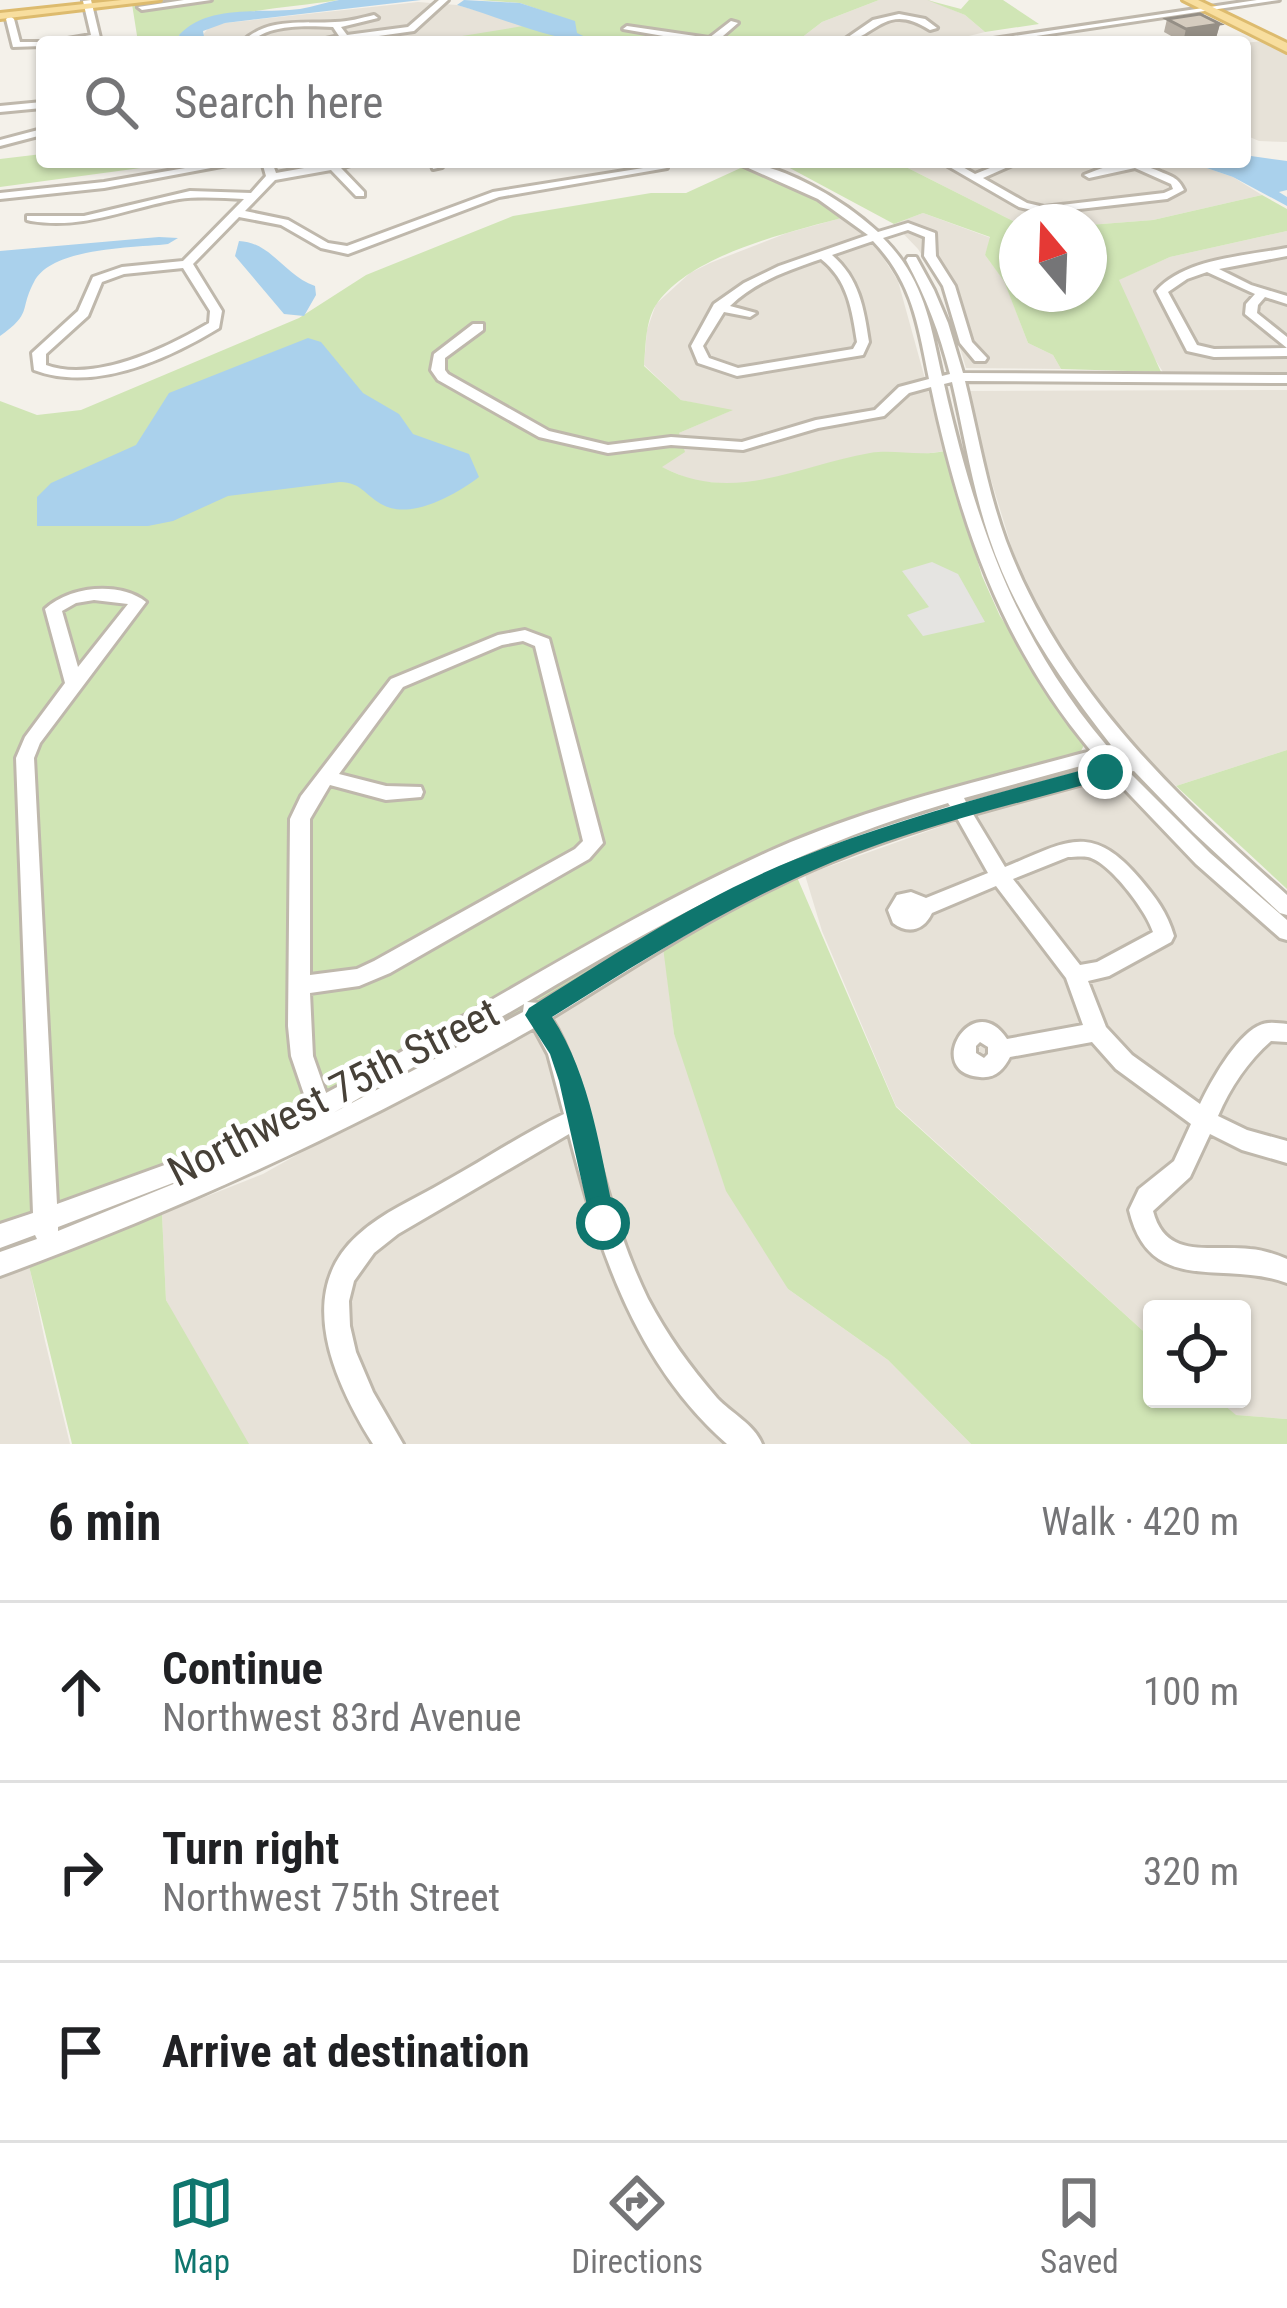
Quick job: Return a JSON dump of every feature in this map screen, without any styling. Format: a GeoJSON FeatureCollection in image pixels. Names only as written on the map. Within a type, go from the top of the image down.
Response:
{"type":"FeatureCollection","features":[{"type":"Feature","properties":{"kind":"main road"},"geometry":{"type":"LineString","coordinates":[[3,15],[92,3],[148,3]]}},
{"type":"Feature","properties":{"kind":"main road"},"geometry":{"type":"LineString","coordinates":[[1206,5],[1287,44]]}},
{"type":"Feature","properties":{"kind":"street"},"geometry":{"type":"LineString","coordinates":[[148,3],[207,0]]}},
{"type":"Feature","properties":{"kind":"street"},"geometry":{"type":"LineString","coordinates":[[360,36],[411,29],[444,0]]}},
{"type":"Feature","properties":{"kind":"street"},"geometry":{"type":"LineString","coordinates":[[1000,36],[1254,0]]}},
{"type":"Feature","properties":{"kind":"street"},"geometry":{"type":"LineString","coordinates":[[1014,36],[1206,5],[1275,0]]}},
{"type":"Feature","properties":{"kind":"street"},"geometry":{"type":"LineString","coordinates":[[92,3],[96,36]]}},
{"type":"Feature","properties":{"kind":"street"},"geometry":{"type":"LineString","coordinates":[[3,15],[16,45],[36,44]]}},
{"type":"Feature","properties":{"kind":"street"},"geometry":{"type":"LineString","coordinates":[[855,36],[865,26],[893,16],[922,19],[933,28]]}},
{"type":"Feature","properties":{"kind":"street"},"geometry":{"type":"LineString","coordinates":[[250,36],[374,18]]}},
{"type":"Feature","properties":{"kind":"street"},"geometry":{"type":"LineString","coordinates":[[718,36],[734,23]]}},
{"type":"Feature","properties":{"kind":"street"},"geometry":{"type":"LineString","coordinates":[[336,25],[344,36]]}},
{"type":"Feature","properties":{"kind":"street"},"geometry":{"type":"LineString","coordinates":[[627,29],[672,36]]}},
{"type":"Feature","properties":{"kind":"street"},"geometry":{"type":"LineString","coordinates":[[0,109],[36,106]]}},
{"type":"Feature","properties":{"kind":"street"},"geometry":{"type":"LineString","coordinates":[[0,142],[36,133]]}},
{"type":"Feature","properties":{"kind":"street"},"geometry":{"type":"LineString","coordinates":[[0,193],[166,168]]}},
{"type":"Feature","properties":{"kind":"street"},"geometry":{"type":"LineString","coordinates":[[0,193],[104,185],[203,168]]}},
{"type":"Feature","properties":{"kind":"street"},"geometry":{"type":"LineString","coordinates":[[269,168],[272,177]]}},
{"type":"Feature","properties":{"kind":"street"},"geometry":{"type":"LineString","coordinates":[[188,264],[218,318],[205,332],[88,376],[46,373],[37,361],[39,353],[73,327],[97,280],[122,271],[188,264],[272,177],[323,168]]}},
{"type":"Feature","properties":{"kind":"street"},"geometry":{"type":"LineString","coordinates":[[336,168],[360,194]]}},
{"type":"Feature","properties":{"kind":"street"},"geometry":{"type":"LineString","coordinates":[[570,168],[570,179]]}},
{"type":"Feature","properties":{"kind":"street"},"geometry":{"type":"LineString","coordinates":[[236,213],[284,222],[325,246],[348,250],[461,205],[570,179],[662,168]]}},
{"type":"Feature","properties":{"kind":"street"},"geometry":{"type":"LineString","coordinates":[[774,168],[881,233],[913,285],[950,382],[982,551],[999,595],[1030,651],[1202,855],[1287,932]]}},
{"type":"Feature","properties":{"kind":"street"},"geometry":{"type":"LineString","coordinates":[[957,168],[1023,205],[1055,211],[1179,190],[1175,182],[1142,168]]}},
{"type":"Feature","properties":{"kind":"street"},"geometry":{"type":"LineString","coordinates":[[975,178],[999,168]]}},
{"type":"Feature","properties":{"kind":"street"},"geometry":{"type":"LineString","coordinates":[[1089,175],[1116,168]]}},
{"type":"Feature","properties":{"kind":"street"},"geometry":{"type":"LineString","coordinates":[[31,218],[74,222],[185,195],[253,196]]}},
{"type":"Feature","properties":{"kind":"street"},"geometry":{"type":"LineString","coordinates":[[823,254],[851,284],[863,342],[858,352],[748,371],[724,370],[703,360],[697,346],[718,307],[740,286],[823,254],[881,233],[916,226],[931,235],[930,256],[949,286],[966,343],[980,358]]}},
{"type":"Feature","properties":{"kind":"street"},"geometry":{"type":"LineString","coordinates":[[1287,252],[1185,275],[1163,286],[1164,299],[1188,344],[1214,353],[1287,348]]}},
{"type":"Feature","properties":{"kind":"street"},"geometry":{"type":"LineString","coordinates":[[1211,269],[1287,300]]}},
{"type":"Feature","properties":{"kind":"street"},"geometry":{"type":"LineString","coordinates":[[1263,293],[1252,304],[1251,314],[1287,348]]}},
{"type":"Feature","properties":{"kind":"street"},"geometry":{"type":"LineString","coordinates":[[718,307],[750,313]]}},
{"type":"Feature","properties":{"kind":"street"},"geometry":{"type":"LineString","coordinates":[[478,326],[439,357],[443,377],[544,434],[608,448],[671,441],[743,446],[816,424],[879,413],[904,390],[950,382],[1287,383]]}},
{"type":"Feature","properties":{"kind":"street"},"geometry":{"type":"LineString","coordinates":[[48,1247],[25,758],[31,741],[138,602],[127,595],[63,600],[53,609],[74,684]]}},
{"type":"Feature","properties":{"kind":"street"},"geometry":{"type":"LineString","coordinates":[[301,985],[359,977],[382,967],[582,854],[593,843],[543,643],[525,635],[498,640],[397,683],[325,777],[300,819],[301,985],[302,1056],[324,1119]]}},
{"type":"Feature","properties":{"kind":"street"},"geometry":{"type":"LineString","coordinates":[[1121,758],[1287,907]]}},
{"type":"Feature","properties":{"kind":"street","name":"Northwest 75th Street"},"geometry":{"type":"LineString","coordinates":[[0,1264],[159,1206],[529,1006],[620,938],[788,852],[1121,758]]}},
{"type":"Feature","properties":{"kind":"street"},"geometry":{"type":"LineString","coordinates":[[325,777],[386,793],[414,792]]}},
{"type":"Feature","properties":{"kind":"street"},"geometry":{"type":"LineString","coordinates":[[958,803],[1001,878],[1075,974],[1097,1032],[1160,1093],[1242,1138],[1287,1152]]}},
{"type":"Feature","properties":{"kind":"street"},"geometry":{"type":"LineString","coordinates":[[922,908],[1066,850],[1095,850],[1114,862],[1158,915],[1164,936],[1100,970],[1075,974]]}},
{"type":"Feature","properties":{"kind":"street"},"geometry":{"type":"LineString","coordinates":[[529,1006],[560,1050],[572,1081],[603,1223],[635,1303],[661,1350],[748,1444]]}},
{"type":"Feature","properties":{"kind":"street"},"geometry":{"type":"LineString","coordinates":[[1002,1049],[1097,1032]]}},
{"type":"Feature","properties":{"kind":"street"},"geometry":{"type":"LineString","coordinates":[[1287,1033],[1266,1032],[1258,1037],[1202,1119],[1181,1169],[1148,1197],[1141,1210],[1147,1233],[1177,1258],[1244,1260],[1287,1270]]}},
{"type":"Feature","properties":{"kind":"street","name":"Northwest 75th Street"},"geometry":{"type":"LineString","coordinates":[[0,1236],[324,1119]]}},
{"type":"Feature","properties":{"kind":"street"},"geometry":{"type":"LineString","coordinates":[[389,1444],[360,1396],[343,1351],[336,1323],[342,1274],[356,1253],[381,1231],[577,1119]]}},
{"type":"Feature","properties":{"kind":"shaded area"},"geometry":{"type":"Polygon","coordinates":[[[879,0],[929,0],[965,15],[985,32],[969,36],[804,36],[822,22],[879,0]]]}},
{"type":"Feature","properties":{"kind":"shaded area"},"geometry":{"type":"Polygon","coordinates":[[[418,2],[457,5],[538,28],[477,36],[202,36],[210,26],[418,2]]]}},
{"type":"Feature","properties":{"kind":"shaded area"},"geometry":{"type":"Polygon","coordinates":[[[1262,41],[1287,54],[1287,142],[1251,138],[1251,42],[1262,41]]]}},
{"type":"Feature","properties":{"kind":"shaded area"},"geometry":{"type":"Polygon","coordinates":[[[908,168],[1207,168],[1262,195],[1153,220],[1107,224],[1107,204],[999,204],[999,214],[908,168]]]}},
{"type":"Feature","properties":{"kind":"shaded area"},"geometry":{"type":"Polygon","coordinates":[[[923,213],[991,238],[985,255],[999,273],[999,312],[1016,312],[1028,343],[1053,355],[1061,369],[966,368],[941,285],[918,249],[894,224],[923,213]]]}},
{"type":"Feature","properties":{"kind":"shaded area"},"geometry":{"type":"Polygon","coordinates":[[[845,217],[877,248],[898,281],[945,451],[909,456],[878,452],[767,481],[731,484],[694,481],[661,467],[679,433],[730,411],[681,400],[644,365],[647,330],[656,304],[690,273],[710,263],[845,217]]]}},
{"type":"Feature","properties":{"kind":"shaded area"},"geometry":{"type":"Polygon","coordinates":[[[1287,231],[1287,376],[1166,377],[1145,343],[1118,280],[1170,257],[1287,231]]]}},
{"type":"Feature","properties":{"kind":"shaded area"},"geometry":{"type":"Polygon","coordinates":[[[1287,390],[1287,750],[1176,786],[1134,748],[1094,698],[1040,610],[1013,552],[964,391],[1287,390]]]}},
{"type":"Feature","properties":{"kind":"shaded area"},"geometry":{"type":"Polygon","coordinates":[[[932,562],[958,574],[985,622],[923,636],[907,615],[929,607],[902,571],[932,562]]]}},
{"type":"Feature","properties":{"kind":"shaded area"},"geometry":{"type":"Polygon","coordinates":[[[1111,777],[1209,875],[1287,941],[1287,1419],[1235,1415],[1227,1408],[1251,1408],[1251,1300],[1143,1300],[1143,1331],[896,1106],[822,931],[805,875],[973,815],[1111,777]]]}},
{"type":"Feature","properties":{"kind":"shaded area"},"geometry":{"type":"Polygon","coordinates":[[[664,947],[674,1034],[788,1289],[888,1360],[971,1444],[240,1444],[166,1300],[162,1214],[263,1174],[664,947]]]}},
{"type":"Feature","properties":{"kind":"shaded area"},"geometry":{"type":"Polygon","coordinates":[[[29,1265],[70,1444],[0,1444],[0,1276],[29,1265]]]}},
{"type":"Feature","properties":{"kind":"green space"},"geometry":{"type":"Polygon","coordinates":[[[339,0],[218,19],[179,36],[137,36],[132,4],[339,0]]]}},
{"type":"Feature","properties":{"kind":"green space"},"geometry":{"type":"Polygon","coordinates":[[[479,0],[879,0],[822,22],[804,36],[462,36],[566,19],[520,3],[479,0]]]}},
{"type":"Feature","properties":{"kind":"green space"},"geometry":{"type":"Polygon","coordinates":[[[927,0],[961,9],[969,0],[1003,0],[1039,24],[985,32],[965,15],[927,0]]]}},
{"type":"Feature","properties":{"kind":"green space"},"geometry":{"type":"Polygon","coordinates":[[[36,155],[36,168],[141,168],[0,187],[0,159],[36,155]]]}},
{"type":"Feature","properties":{"kind":"green space"},"geometry":{"type":"Polygon","coordinates":[[[750,168],[807,193],[845,217],[718,258],[674,285],[658,302],[648,324],[644,366],[681,400],[733,410],[679,433],[685,452],[662,467],[715,483],[741,482],[870,453],[945,451],[982,576],[1000,616],[1085,743],[1078,757],[784,847],[896,1107],[1143,1331],[1143,1408],[1228,1408],[1236,1415],[1287,1419],[1287,1444],[971,1444],[888,1360],[788,1289],[726,1191],[674,1034],[663,947],[355,1123],[162,1214],[166,1300],[249,1444],[72,1444],[29,1266],[0,1276],[0,401],[37,415],[81,410],[299,318],[366,275],[513,216],[651,193],[686,193],[750,168]]]}},
{"type":"Feature","properties":{"kind":"green space"},"geometry":{"type":"Polygon","coordinates":[[[790,168],[908,168],[999,214],[999,274],[985,255],[990,237],[923,213],[894,224],[790,168]]]}},
{"type":"Feature","properties":{"kind":"green space"},"geometry":{"type":"Polygon","coordinates":[[[1262,195],[1287,209],[1287,231],[1170,257],[1119,280],[1161,372],[1061,369],[1053,355],[1028,343],[1016,312],[1107,312],[1107,224],[1153,220],[1262,195]]]}},
{"type":"Feature","properties":{"kind":"green space"},"geometry":{"type":"Polygon","coordinates":[[[1287,750],[1287,889],[1176,786],[1287,750]]]}},
{"type":"Feature","properties":{"kind":"water"},"geometry":{"type":"Polygon","coordinates":[[[339,0],[421,0],[225,23],[203,31],[204,36],[179,35],[220,14],[300,9],[339,0]]]}},
{"type":"Feature","properties":{"kind":"water"},"geometry":{"type":"Polygon","coordinates":[[[464,0],[520,3],[575,21],[577,33],[583,36],[545,33],[457,5],[464,0]]]}},
{"type":"Feature","properties":{"kind":"water"},"geometry":{"type":"Polygon","coordinates":[[[1251,156],[1287,161],[1287,190],[1279,192],[1287,197],[1287,206],[1207,168],[1251,168],[1251,156]]]}},
{"type":"Feature","properties":{"kind":"water"},"geometry":{"type":"Polygon","coordinates":[[[178,238],[168,244],[75,256],[43,270],[21,316],[0,336],[0,251],[178,238]]]}},
{"type":"Feature","properties":{"kind":"water"},"geometry":{"type":"Polygon","coordinates":[[[239,241],[260,247],[315,286],[316,295],[304,316],[284,314],[235,256],[239,241]]]}},
{"type":"Feature","properties":{"kind":"water"},"geometry":{"type":"Polygon","coordinates":[[[308,338],[321,342],[363,393],[399,414],[413,434],[469,454],[479,477],[418,508],[381,504],[358,487],[340,482],[228,496],[173,521],[148,526],[37,526],[37,497],[51,483],[136,445],[169,393],[308,338]]]}},
{"type":"Feature","properties":{"kind":"building"},"geometry":{"type":"Polygon","coordinates":[[[1200,14],[1220,24],[1186,29],[1167,19],[1200,14]]]}},
{"type":"Feature","properties":{"kind":"route"},"geometry":{"type":"LineString","coordinates":[[603,1223],[572,1081],[560,1050],[537,1015],[666,934],[801,866],[963,809],[1105,772]]}}]}
